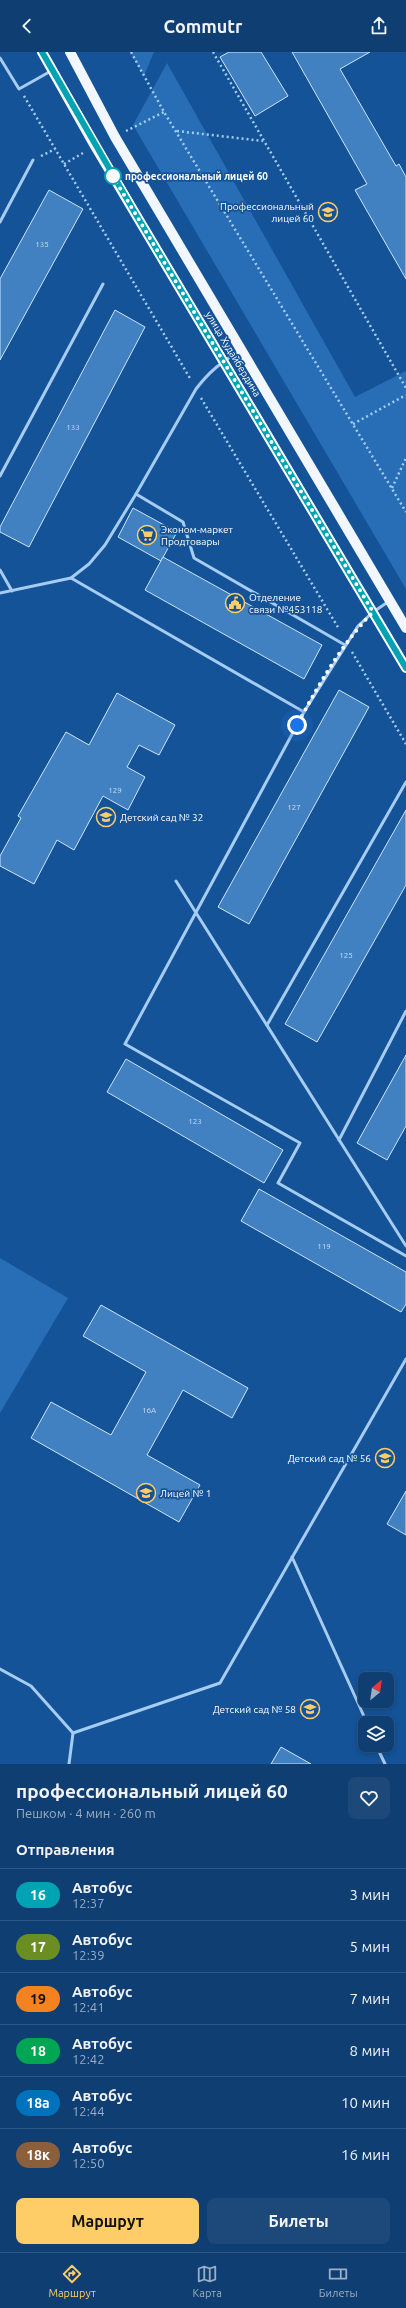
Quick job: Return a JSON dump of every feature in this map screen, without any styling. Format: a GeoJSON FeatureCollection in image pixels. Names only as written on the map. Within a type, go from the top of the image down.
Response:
{"type":"FeatureCollection","features":[{"type":"Feature","properties":{"kind":"main road","name":"улица Худайбердина"},"geometry":{"type":"LineString","coordinates":[[42,52],[223,361],[406,668]]}},
{"type":"Feature","properties":{"kind":"main road","name":"улица Худайбердина"},"geometry":{"type":"LineString","coordinates":[[70,52],[115,137],[406,628]]}},
{"type":"Feature","properties":{"kind":"lane"},"geometry":{"type":"LineString","coordinates":[[0,58],[19,89],[52,70]]}},
{"type":"Feature","properties":{"kind":"lane"},"geometry":{"type":"LineString","coordinates":[[0,222],[33,160]]}},
{"type":"Feature","properties":{"kind":"lane"},"geometry":{"type":"LineString","coordinates":[[0,476],[103,284]]}},
{"type":"Feature","properties":{"kind":"lane"},"geometry":{"type":"LineString","coordinates":[[0,593],[71,578],[90,564],[104,545],[136,494],[196,389],[208,373],[223,361],[241,350]]}},
{"type":"Feature","properties":{"kind":"lane"},"geometry":{"type":"LineString","coordinates":[[136,494],[183,522],[194,558],[346,644]]}},
{"type":"Feature","properties":{"kind":"lane"},"geometry":{"type":"LineString","coordinates":[[0,570],[12,591]]}},
{"type":"Feature","properties":{"kind":"lane"},"geometry":{"type":"LineString","coordinates":[[71,578],[304,712]]}},
{"type":"Feature","properties":{"kind":"lane"},"geometry":{"type":"LineString","coordinates":[[390,601],[373,612],[358,626],[304,712],[125,1044],[300,1143],[278,1183],[406,1256]]}},
{"type":"Feature","properties":{"kind":"lane"},"geometry":{"type":"LineString","coordinates":[[267,1025],[406,782]]}},
{"type":"Feature","properties":{"kind":"lane"},"geometry":{"type":"LineString","coordinates":[[176,881],[406,1246]]}},
{"type":"Feature","properties":{"kind":"lane"},"geometry":{"type":"LineString","coordinates":[[339,1140],[406,1011]]}},
{"type":"Feature","properties":{"kind":"lane"},"geometry":{"type":"LineString","coordinates":[[73,1733],[220,1683],[406,1359]]}},
{"type":"Feature","properties":{"kind":"lane"},"geometry":{"type":"LineString","coordinates":[[292,1556],[364,1716]]}},
{"type":"Feature","properties":{"kind":"lane"},"geometry":{"type":"LineString","coordinates":[[0,1670],[31,1686],[73,1733],[69,1764]]}},
{"type":"Feature","properties":{"kind":"lane"},"geometry":{"type":"LineString","coordinates":[[379,1752],[385,1764]]}},
{"type":"Feature","properties":{"kind":"path"},"geometry":{"type":"LineString","coordinates":[[131,52],[164,112],[406,512]]}},
{"type":"Feature","properties":{"kind":"path"},"geometry":{"type":"LineString","coordinates":[[213,52],[406,388]]}},
{"type":"Feature","properties":{"kind":"path"},"geometry":{"type":"LineString","coordinates":[[19,89],[406,744]]}},
{"type":"Feature","properties":{"kind":"path"},"geometry":{"type":"LineString","coordinates":[[126,131],[164,112]]}},
{"type":"Feature","properties":{"kind":"path"},"geometry":{"type":"LineString","coordinates":[[176,131],[263,141]]}},
{"type":"Feature","properties":{"kind":"path"},"geometry":{"type":"LineString","coordinates":[[33,160],[55,149]]}},
{"type":"Feature","properties":{"kind":"path"},"geometry":{"type":"LineString","coordinates":[[64,164],[83,153]]}},
{"type":"Feature","properties":{"kind":"path"},"geometry":{"type":"LineString","coordinates":[[353,424],[406,395]]}},
{"type":"Feature","properties":{"kind":"path"},"geometry":{"type":"LineString","coordinates":[[392,489],[406,458]]}},
{"type":"Feature","properties":{"kind":"shaded area"},"geometry":{"type":"Polygon","coordinates":[[[130,52],[154,52],[144,76],[130,52]]]}},
{"type":"Feature","properties":{"kind":"shaded area"},"geometry":{"type":"Polygon","coordinates":[[[167,63],[355,397],[406,371],[406,589],[133,125],[167,63]]]}},
{"type":"Feature","properties":{"kind":"shaded area"},"geometry":{"type":"Polygon","coordinates":[[[0,1258],[68,1298],[0,1413],[0,1258]]]}},
{"type":"Feature","properties":{"kind":"building"},"geometry":{"type":"Polygon","coordinates":[[[229,52],[261,52],[288,96],[255,116],[220,57],[229,52]]]}},
{"type":"Feature","properties":{"kind":"building"},"geometry":{"type":"Polygon","coordinates":[[[292,52],[370,52],[340,69],[396,166],[399,164],[406,177],[406,279],[355,190],[367,184],[292,52]]]}},
{"type":"Feature","properties":{"kind":"building"},"geometry":{"type":"Polygon","coordinates":[[[49,190],[83,209],[0,360],[0,279],[49,190]]]}},
{"type":"Feature","properties":{"kind":"building"},"geometry":{"type":"Polygon","coordinates":[[[115,310],[145,327],[29,547],[0,532],[0,527],[115,310]]]}},
{"type":"Feature","properties":{"kind":"building","name":"Эконом-маркет Продтовары"},"geometry":{"type":"Polygon","coordinates":[[[133,508],[177,532],[161,561],[118,537],[133,508]]]}},
{"type":"Feature","properties":{"kind":"building"},"geometry":{"type":"Polygon","coordinates":[[[163,557],[322,645],[304,679],[145,590],[163,557]]]}},
{"type":"Feature","properties":{"kind":"building"},"geometry":{"type":"Polygon","coordinates":[[[339,690],[369,707],[249,924],[218,907],[339,690]]]}},
{"type":"Feature","properties":{"kind":"building"},"geometry":{"type":"Polygon","coordinates":[[[117,693],[175,725],[159,755],[139,745],[127,767],[145,777],[128,810],[103,796],[74,850],[57,840],[34,884],[0,866],[0,856],[21,818],[18,816],[66,732],[89,745],[117,693]]]}},
{"type":"Feature","properties":{"kind":"building"},"geometry":{"type":"Polygon","coordinates":[[[406,810],[406,885],[317,1042],[285,1024],[406,810]]]}},
{"type":"Feature","properties":{"kind":"building"},"geometry":{"type":"Polygon","coordinates":[[[406,1055],[406,1126],[387,1160],[357,1143],[406,1055]]]}},
{"type":"Feature","properties":{"kind":"building"},"geometry":{"type":"Polygon","coordinates":[[[126,1059],[283,1150],[264,1183],[107,1092],[126,1059]]]}},
{"type":"Feature","properties":{"kind":"building"},"geometry":{"type":"Polygon","coordinates":[[[259,1189],[406,1272],[406,1304],[401,1312],[241,1221],[259,1189]]]}},
{"type":"Feature","properties":{"kind":"building"},"geometry":{"type":"Polygon","coordinates":[[[101,1305],[248,1388],[232,1418],[183,1390],[147,1455],[200,1485],[179,1522],[31,1438],[51,1402],[111,1435],[146,1372],[83,1336],[101,1305]]]}},
{"type":"Feature","properties":{"kind":"building"},"geometry":{"type":"Polygon","coordinates":[[[406,1491],[406,1535],[387,1524],[406,1491]]]}},
{"type":"Feature","properties":{"kind":"building"},"geometry":{"type":"Polygon","coordinates":[[[281,1747],[311,1764],[271,1764],[281,1747]]]}},
{"type":"Feature","properties":{"kind":"bus line","name":"16"},"geometry":{"type":"LineString","coordinates":[[42,52],[135,213],[406,668]]}},
{"type":"Feature","properties":{"kind":"place","name":"профессиональный лицей 60"},"geometry":{"type":"Point","coordinates":[113,176]}},
{"type":"Feature","properties":{"kind":"place","name":"Профессиональный лицей 60"},"geometry":{"type":"Point","coordinates":[328,212]}},
{"type":"Feature","properties":{"kind":"place","name":"Эконом-маркет Продтовары"},"geometry":{"type":"Point","coordinates":[147,535]}},
{"type":"Feature","properties":{"kind":"place","name":"Отделение связи №453118"},"geometry":{"type":"Point","coordinates":[235,603]}},
{"type":"Feature","properties":{"kind":"place","name":"Детский сад № 32"},"geometry":{"type":"Point","coordinates":[106,817]}},
{"type":"Feature","properties":{"kind":"place","name":"Детский сад № 56"},"geometry":{"type":"Point","coordinates":[385,1458]}},
{"type":"Feature","properties":{"kind":"place","name":"Лицей № 1"},"geometry":{"type":"Point","coordinates":[146,1493]}},
{"type":"Feature","properties":{"kind":"place","name":"Детский сад № 58"},"geometry":{"type":"Point","coordinates":[310,1709]}},
{"type":"Feature","properties":{"kind":"route"},"geometry":{"type":"LineString","coordinates":[[113,176],[111,173],[373,612],[358,626],[297,725]]}}]}
